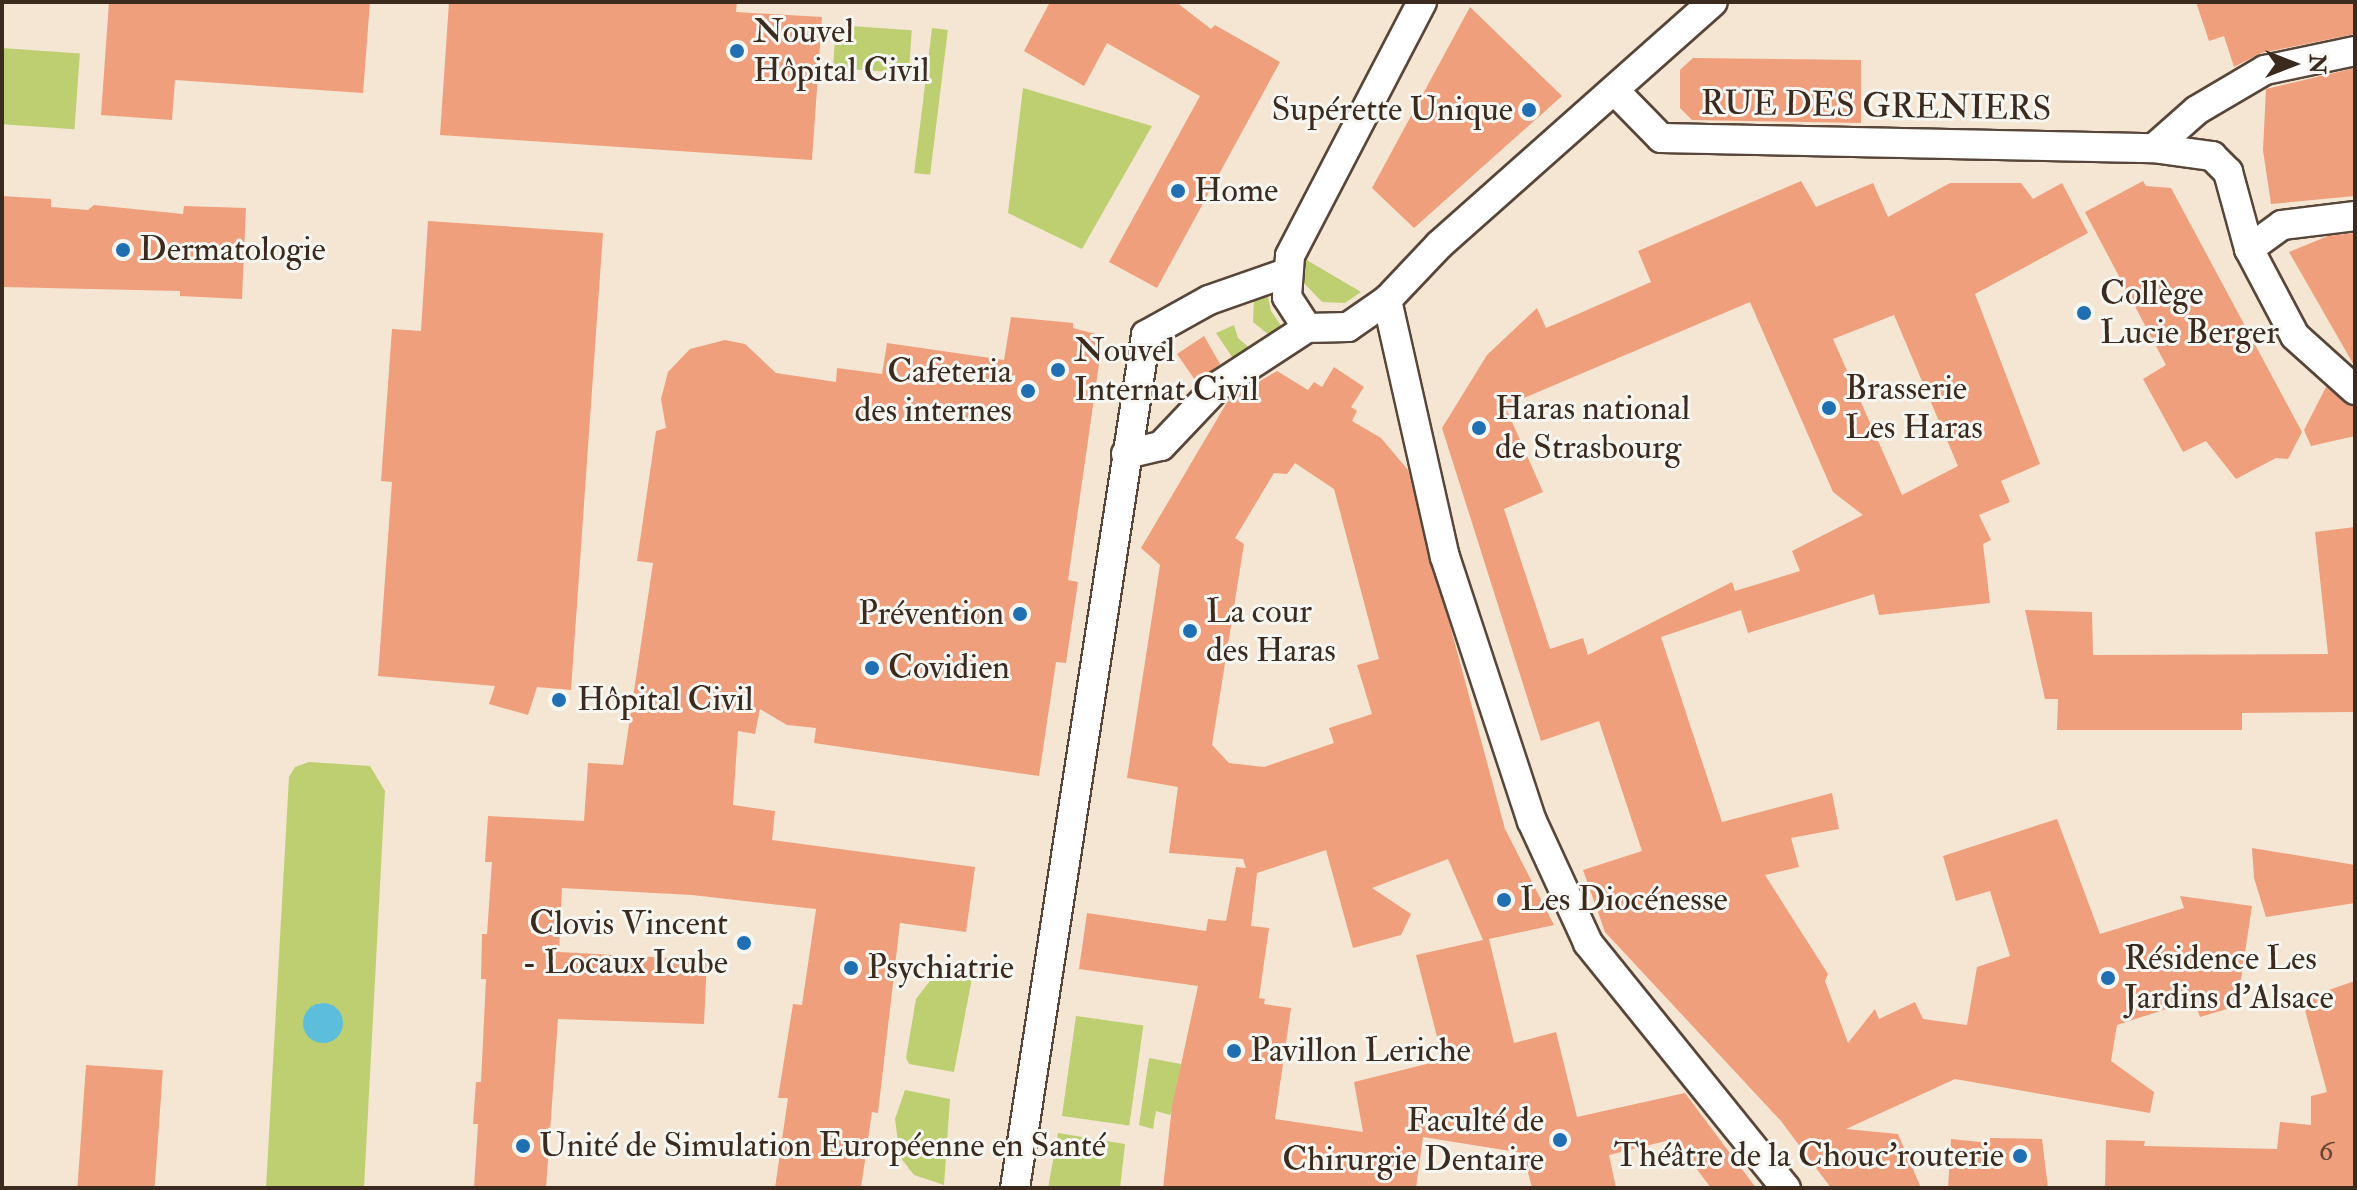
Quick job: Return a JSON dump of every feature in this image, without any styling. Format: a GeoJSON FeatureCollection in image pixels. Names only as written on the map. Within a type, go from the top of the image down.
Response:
{"type":"FeatureCollection","features":[{"type":"Feature","properties":{"kind":"street"},"geometry":{"type":"LineString","coordinates":[[1307,328],[1287,297],[1286,273],[1297,241],[1422,2]]}},
{"type":"Feature","properties":{"kind":"street"},"geometry":{"type":"LineString","coordinates":[[1126,454],[1161,446],[1218,386],[1307,328],[1348,327],[1387,300],[1439,245],[1616,92],[1713,2]]}},
{"type":"Feature","properties":{"kind":"street"},"geometry":{"type":"LineString","coordinates":[[2154,148],[2197,110],[2265,70],[2355,51]]}},
{"type":"Feature","properties":{"kind":"street","name":"RUE DES GRENIERS"},"geometry":{"type":"LineString","coordinates":[[1616,92],[1661,138],[2154,148],[2198,152],[2222,163],[2249,249]]}},
{"type":"Feature","properties":{"kind":"street"},"geometry":{"type":"LineString","coordinates":[[2355,216],[2282,225],[2249,249],[2295,336],[2355,390]]}},
{"type":"Feature","properties":{"kind":"street"},"geometry":{"type":"LineString","coordinates":[[1015,1188],[1146,335],[1209,300],[1286,273]]}},
{"type":"Feature","properties":{"kind":"street"},"geometry":{"type":"LineString","coordinates":[[1387,300],[1445,557],[1532,821],[1588,943],[1786,1188]]}},
{"type":"Feature","properties":{"kind":"green space"},"geometry":{"type":"Polygon","coordinates":[[[836,25],[912,30],[909,73],[833,68],[836,25]]]}},
{"type":"Feature","properties":{"kind":"green space"},"geometry":{"type":"Polygon","coordinates":[[[932,28],[948,30],[930,175],[914,173],[932,28]]]}},
{"type":"Feature","properties":{"kind":"green space"},"geometry":{"type":"Polygon","coordinates":[[[2,48],[80,53],[75,129],[2,124],[2,48]]]}},
{"type":"Feature","properties":{"kind":"green space"},"geometry":{"type":"Polygon","coordinates":[[[1023,88],[1152,126],[1082,249],[1008,213],[1023,88]]]}},
{"type":"Feature","properties":{"kind":"green space"},"geometry":{"type":"Polygon","coordinates":[[[1305,259],[1361,292],[1345,303],[1322,302],[1304,283],[1305,259]]]}},
{"type":"Feature","properties":{"kind":"green space"},"geometry":{"type":"Polygon","coordinates":[[[1265,283],[1271,311],[1285,331],[1270,336],[1253,322],[1254,297],[1265,283]]]}},
{"type":"Feature","properties":{"kind":"green space"},"geometry":{"type":"Polygon","coordinates":[[[1234,325],[1238,338],[1252,350],[1236,363],[1216,333],[1234,325]]]}},
{"type":"Feature","properties":{"kind":"green space"},"geometry":{"type":"Polygon","coordinates":[[[309,762],[370,766],[385,791],[364,1188],[266,1188],[289,777],[295,767],[309,762]],[[319,1003],[303,1022],[312,1039],[342,1019],[336,1008],[319,1003]]]}},
{"type":"Feature","properties":{"kind":"green space"},"geometry":{"type":"Polygon","coordinates":[[[948,971],[973,973],[954,1072],[909,1064],[906,1058],[916,999],[933,977],[948,971]]]}},
{"type":"Feature","properties":{"kind":"green space"},"geometry":{"type":"Polygon","coordinates":[[[1076,1016],[1143,1025],[1129,1125],[1062,1116],[1076,1016]]]}},
{"type":"Feature","properties":{"kind":"green space"},"geometry":{"type":"Polygon","coordinates":[[[1149,1058],[1181,1064],[1175,1105],[1170,1115],[1156,1111],[1153,1129],[1139,1125],[1149,1058]]]}},
{"type":"Feature","properties":{"kind":"green space"},"geometry":{"type":"Polygon","coordinates":[[[905,1090],[950,1099],[944,1185],[914,1175],[900,1157],[895,1119],[905,1090]]]}},
{"type":"Feature","properties":{"kind":"green space"},"geometry":{"type":"Polygon","coordinates":[[[1058,1133],[1125,1144],[1120,1188],[1048,1188],[1058,1133]]]}},
{"type":"Feature","properties":{"kind":"water"},"geometry":{"type":"Polygon","coordinates":[[[323,1003],[337,1009],[343,1023],[337,1037],[323,1043],[309,1037],[303,1023],[309,1009],[323,1003]]]}},
{"type":"Feature","properties":{"kind":"building"},"geometry":{"type":"Polygon","coordinates":[[[109,2],[370,2],[363,93],[175,80],[172,120],[101,115],[109,2]]]}},
{"type":"Feature","properties":{"kind":"building","name":"Nouvel Hôpital Civil"},"geometry":{"type":"Polygon","coordinates":[[[449,2],[737,2],[736,12],[822,17],[812,160],[440,135],[449,2]]]}},
{"type":"Feature","properties":{"kind":"building","name":"Home"},"geometry":{"type":"Polygon","coordinates":[[[1050,2],[1176,2],[1211,29],[1215,25],[1280,62],[1157,288],[1109,262],[1200,96],[1107,43],[1084,86],[1024,51],[1050,2]]]}},
{"type":"Feature","properties":{"kind":"building"},"geometry":{"type":"Polygon","coordinates":[[[2196,2],[2355,2],[2355,34],[2261,53],[2234,67],[2224,36],[2209,41],[2196,2]]]}},
{"type":"Feature","properties":{"kind":"building"},"geometry":{"type":"Polygon","coordinates":[[[1470,7],[1562,96],[1414,228],[1372,188],[1470,7]]]}},
{"type":"Feature","properties":{"kind":"building"},"geometry":{"type":"Polygon","coordinates":[[[1693,58],[1861,60],[1861,123],[1692,120],[1680,108],[1680,70],[1693,58]]]}},
{"type":"Feature","properties":{"kind":"building"},"geometry":{"type":"Polygon","coordinates":[[[2355,68],[2355,196],[2271,204],[2263,150],[2266,89],[2355,68]]]}},
{"type":"Feature","properties":{"kind":"building"},"geometry":{"type":"Polygon","coordinates":[[[1801,181],[1816,207],[1873,183],[1888,217],[1950,183],[2021,183],[2033,199],[2062,183],[2088,233],[1975,294],[2040,464],[2001,481],[2010,502],[1979,515],[1991,540],[1983,544],[1990,603],[1879,615],[1874,594],[1748,633],[1741,610],[1661,637],[1722,822],[1832,793],[1839,829],[1791,838],[1799,867],[1765,875],[1828,974],[1825,981],[1848,1043],[1875,1009],[1879,1019],[1915,1002],[1923,1019],[1967,1025],[1977,967],[2010,956],[1990,891],[1956,901],[1943,856],[2057,819],[2100,934],[2184,908],[2180,896],[2252,906],[2237,1006],[2200,1017],[2194,1000],[2117,1025],[2111,1061],[2154,1092],[2150,1113],[1955,1079],[1846,1129],[1898,1134],[1921,1188],[1831,1188],[1781,1121],[1605,932],[1583,870],[1642,851],[1599,721],[1541,741],[1442,428],[1487,355],[1537,308],[1546,328],[1651,282],[1638,251],[1801,181]],[[1750,302],[1505,406],[1543,492],[1504,509],[1550,649],[1583,638],[1588,655],[1732,582],[1735,591],[1800,571],[1792,551],[1863,515],[1833,492],[1750,302]],[[1894,315],[1833,339],[1902,495],[1958,466],[1894,315]]]}},
{"type":"Feature","properties":{"kind":"building"},"geometry":{"type":"Polygon","coordinates":[[[2143,181],[2146,186],[2171,188],[2302,432],[2288,459],[2276,458],[2236,479],[2206,441],[2183,452],[2143,379],[2166,365],[2085,212],[2143,181]]]}},
{"type":"Feature","properties":{"kind":"building","name":"Dermatologie"},"geometry":{"type":"Polygon","coordinates":[[[2,196],[51,199],[51,207],[88,210],[94,205],[183,214],[184,206],[246,208],[242,299],[180,296],[180,291],[2,287],[2,196]]]}},
{"type":"Feature","properties":{"kind":"building"},"geometry":{"type":"Polygon","coordinates":[[[428,221],[603,233],[571,690],[537,687],[528,715],[489,704],[495,686],[378,676],[392,482],[381,481],[392,329],[421,331],[428,221]]]}},
{"type":"Feature","properties":{"kind":"building"},"geometry":{"type":"Polygon","coordinates":[[[2355,233],[2355,367],[2289,252],[2328,236],[2355,233]]]}},
{"type":"Feature","properties":{"kind":"building"},"geometry":{"type":"Polygon","coordinates":[[[1011,317],[1073,323],[1073,328],[1103,336],[1068,580],[1078,582],[1066,663],[1056,662],[1039,776],[814,743],[816,728],[787,725],[760,709],[755,734],[738,731],[733,805],[775,811],[772,840],[975,867],[966,932],[900,923],[878,1113],[872,1112],[861,1188],[775,1188],[788,1098],[778,1098],[793,1004],[802,1005],[816,909],[692,895],[562,888],[559,952],[707,960],[704,1024],[558,1019],[546,1188],[474,1188],[478,1124],[473,1124],[476,1082],[481,1082],[486,979],[481,979],[482,934],[487,934],[492,862],[485,862],[488,816],[584,821],[588,763],[623,765],[653,563],[637,561],[656,431],[666,428],[661,399],[668,372],[690,349],[725,340],[745,344],[776,373],[836,382],[837,368],[882,374],[887,343],[1004,360],[1011,317]]]}},
{"type":"Feature","properties":{"kind":"building"},"geometry":{"type":"Polygon","coordinates":[[[1204,336],[1220,364],[1197,383],[1177,354],[1204,336]]]}},
{"type":"Feature","properties":{"kind":"building"},"geometry":{"type":"Polygon","coordinates":[[[1334,367],[1364,387],[1351,407],[1357,411],[1352,421],[1381,438],[1408,470],[1505,829],[1554,925],[1489,939],[1514,1043],[1556,1032],[1577,1117],[1685,1093],[1756,1188],[1711,1188],[1674,1139],[1609,1155],[1616,1188],[1532,1188],[1523,1153],[1423,1137],[1416,1188],[1163,1188],[1172,1106],[1198,986],[1079,969],[1087,913],[1206,931],[1208,919],[1226,921],[1236,867],[1246,868],[1243,859],[1169,853],[1178,787],[1127,778],[1160,565],[1141,548],[1229,399],[1277,371],[1308,390],[1314,382],[1322,387],[1334,367]],[[1295,463],[1287,474],[1274,473],[1235,538],[1244,544],[1212,745],[1229,763],[1264,767],[1334,743],[1329,728],[1372,714],[1357,665],[1379,659],[1334,489],[1295,463]],[[1326,850],[1257,873],[1251,926],[1269,928],[1259,998],[1265,999],[1264,1004],[1291,1008],[1275,1119],[1363,1132],[1354,1082],[1443,1060],[1416,955],[1483,940],[1448,859],[1372,888],[1411,914],[1401,935],[1353,948],[1326,850]]]}},
{"type":"Feature","properties":{"kind":"building"},"geometry":{"type":"Polygon","coordinates":[[[2326,387],[2355,407],[2355,436],[2311,446],[2304,430],[2326,387]]]}},
{"type":"Feature","properties":{"kind":"building"},"geometry":{"type":"Polygon","coordinates":[[[2355,527],[2355,712],[2242,713],[2242,730],[2057,730],[2058,699],[2045,699],[2025,610],[2092,612],[2093,655],[2328,654],[2315,532],[2355,527]]]}},
{"type":"Feature","properties":{"kind":"building"},"geometry":{"type":"Polygon","coordinates":[[[2252,848],[2355,865],[2355,903],[2266,917],[2254,878],[2252,848]]]}},
{"type":"Feature","properties":{"kind":"building"},"geometry":{"type":"Polygon","coordinates":[[[2355,981],[2355,1188],[2105,1188],[2106,1140],[2145,1141],[2144,1146],[2277,1149],[2280,1122],[2311,1125],[2311,1096],[2327,1092],[2302,999],[2355,981]]]}},
{"type":"Feature","properties":{"kind":"building"},"geometry":{"type":"Polygon","coordinates":[[[86,1065],[163,1070],[155,1188],[77,1188],[86,1065]]]}},
{"type":"Feature","properties":{"kind":"building"},"geometry":{"type":"Polygon","coordinates":[[[1990,1138],[2042,1139],[2048,1188],[1948,1188],[1951,1139],[1990,1143],[1990,1138]]]}},
{"type":"Feature","properties":{"kind":"place","name":"Nouvel Hôpital Civil"},"geometry":{"type":"Point","coordinates":[737,51]}},
{"type":"Feature","properties":{"kind":"place","name":"Supérette Unique"},"geometry":{"type":"Point","coordinates":[1529,110]}},
{"type":"Feature","properties":{"kind":"place","name":"Home"},"geometry":{"type":"Point","coordinates":[1178,191]}},
{"type":"Feature","properties":{"kind":"place","name":"Dermatologie"},"geometry":{"type":"Point","coordinates":[123,250]}},
{"type":"Feature","properties":{"kind":"place","name":"Collège Lucie Berger"},"geometry":{"type":"Point","coordinates":[2084,313]}},
{"type":"Feature","properties":{"kind":"place","name":"Nouvel Internat Civil"},"geometry":{"type":"Point","coordinates":[1058,370]}},
{"type":"Feature","properties":{"kind":"place","name":"Cafeteria des internes"},"geometry":{"type":"Point","coordinates":[1028,391]}},
{"type":"Feature","properties":{"kind":"place","name":"Brasserie Les Haras"},"geometry":{"type":"Point","coordinates":[1829,408]}},
{"type":"Feature","properties":{"kind":"place","name":"Haras national de Strasbourg"},"geometry":{"type":"Point","coordinates":[1479,428]}},
{"type":"Feature","properties":{"kind":"place","name":"Prévention"},"geometry":{"type":"Point","coordinates":[1020,614]}},
{"type":"Feature","properties":{"kind":"place","name":"La cour des Haras"},"geometry":{"type":"Point","coordinates":[1190,631]}},
{"type":"Feature","properties":{"kind":"place","name":"Covidien"},"geometry":{"type":"Point","coordinates":[872,668]}},
{"type":"Feature","properties":{"kind":"place","name":"Hôpital Civil"},"geometry":{"type":"Point","coordinates":[559,700]}},
{"type":"Feature","properties":{"kind":"place","name":"Les Diocénesse"},"geometry":{"type":"Point","coordinates":[1504,900]}},
{"type":"Feature","properties":{"kind":"place","name":"Clovis Vincent - Locaux Icube"},"geometry":{"type":"Point","coordinates":[744,943]}},
{"type":"Feature","properties":{"kind":"place","name":"Psychiatrie"},"geometry":{"type":"Point","coordinates":[851,968]}},
{"type":"Feature","properties":{"kind":"place","name":"Résidence Les Jardins d'Alsace"},"geometry":{"type":"Point","coordinates":[2108,978]}},
{"type":"Feature","properties":{"kind":"place","name":"Pavillon Leriche"},"geometry":{"type":"Point","coordinates":[1234,1051]}},
{"type":"Feature","properties":{"kind":"place","name":"Faculté de Chirurgie Dentaire"},"geometry":{"type":"Point","coordinates":[1560,1140]}},
{"type":"Feature","properties":{"kind":"place","name":"Unité de Simulation Européenne en Santé"},"geometry":{"type":"Point","coordinates":[523,1146]}},
{"type":"Feature","properties":{"kind":"place","name":"Théâtre de la Chouc'routerie"},"geometry":{"type":"Point","coordinates":[2020,1156]}}]}
